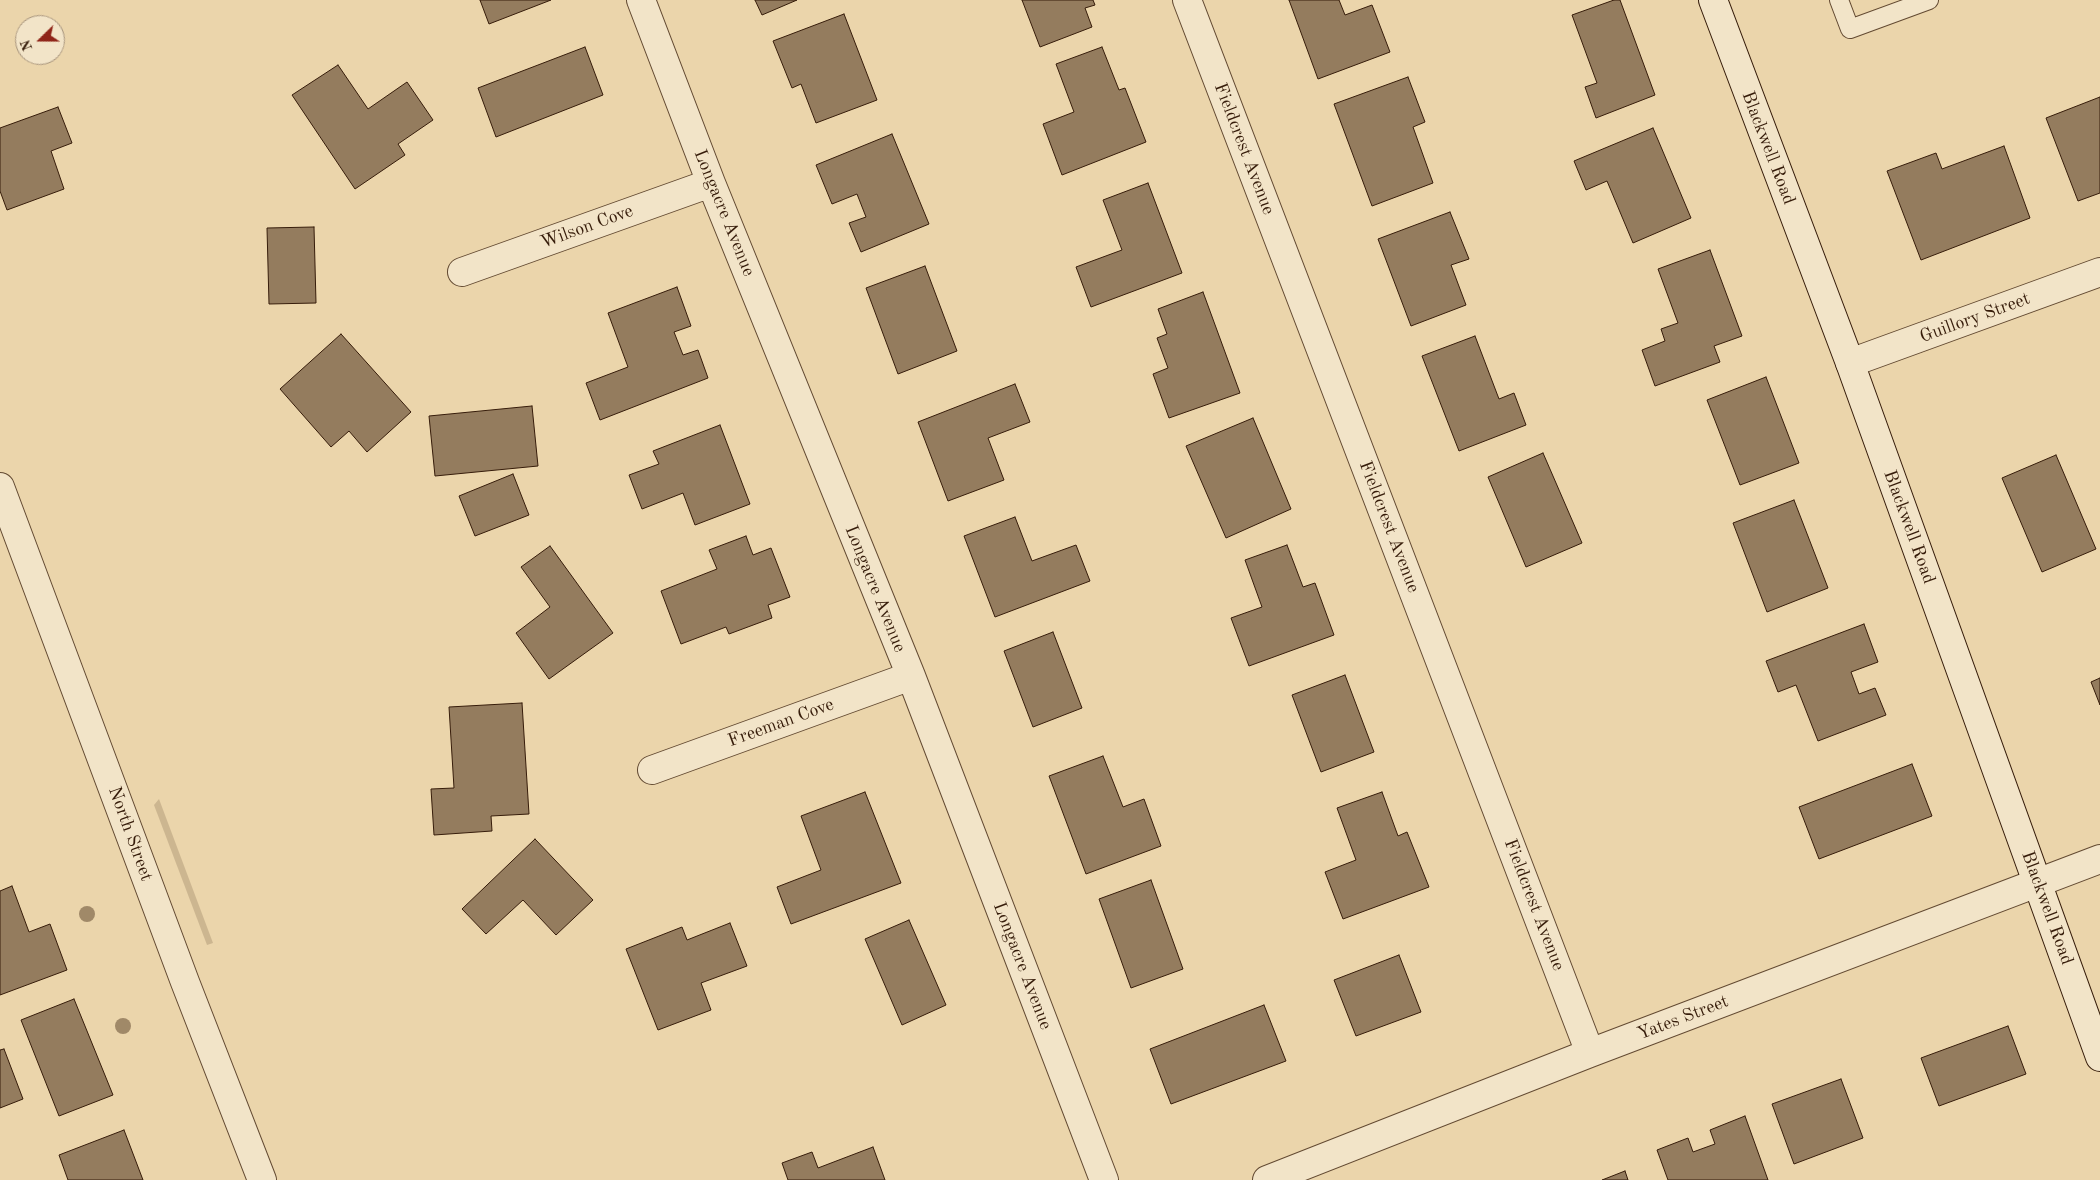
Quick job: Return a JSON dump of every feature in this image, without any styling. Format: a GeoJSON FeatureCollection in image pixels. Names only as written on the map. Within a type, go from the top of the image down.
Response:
{"type":"FeatureCollection","features":[{"type":"Feature","properties":{"kind":"street","name":"Longacre Avenue"},"geometry":{"type":"LineString","coordinates":[[641,0],[711,182],[911,676],[1104,1180]]}},
{"type":"Feature","properties":{"kind":"street","name":"Fieldcrest Avenue"},"geometry":{"type":"LineString","coordinates":[[1187,0],[1590,1053]]}},
{"type":"Feature","properties":{"kind":"street","name":"Blackwell Road"},"geometry":{"type":"LineString","coordinates":[[1713,0],[1850,363],[2100,1056]]}},
{"type":"Feature","properties":{"kind":"street","name":"Wilson Cove"},"geometry":{"type":"LineString","coordinates":[[462,272],[711,182]]}},
{"type":"Feature","properties":{"kind":"street","name":"Guillory Street"},"geometry":{"type":"LineString","coordinates":[[1850,363],[2100,272]]}},
{"type":"Feature","properties":{"kind":"street","name":"North Street"},"geometry":{"type":"LineString","coordinates":[[0,487],[185,982],[262,1180]]}},
{"type":"Feature","properties":{"kind":"street","name":"Freeman Cove"},"geometry":{"type":"LineString","coordinates":[[652,770],[911,676]]}},
{"type":"Feature","properties":{"kind":"street","name":"Yates Street"},"geometry":{"type":"LineString","coordinates":[[1267,1180],[1590,1053],[2100,859]]}},
{"type":"Feature","properties":{"kind":"lane"},"geometry":{"type":"LineString","coordinates":[[1839,0],[1850,29],[1929,0]]}},
{"type":"Feature","properties":{"kind":"shaded area"},"geometry":{"type":"Polygon","coordinates":[[[159,799],[213,943],[207,945],[154,805],[159,799]]]}},
{"type":"Feature","properties":{"kind":"building"},"geometry":{"type":"Polygon","coordinates":[[[480,0],[551,0],[489,24],[480,0]]]}},
{"type":"Feature","properties":{"kind":"building"},"geometry":{"type":"Polygon","coordinates":[[[755,0],[797,0],[762,15],[755,0]]]}},
{"type":"Feature","properties":{"kind":"building"},"geometry":{"type":"Polygon","coordinates":[[[1022,0],[1093,0],[1095,5],[1085,8],[1092,27],[1040,47],[1022,0]]]}},
{"type":"Feature","properties":{"kind":"building"},"geometry":{"type":"Polygon","coordinates":[[[1289,0],[1339,0],[1345,15],[1372,5],[1390,52],[1318,79],[1289,0]]]}},
{"type":"Feature","properties":{"kind":"building"},"geometry":{"type":"Polygon","coordinates":[[[1614,0],[1620,0],[1655,95],[1596,118],[1585,87],[1597,83],[1572,15],[1614,0]]]}},
{"type":"Feature","properties":{"kind":"building"},"geometry":{"type":"Polygon","coordinates":[[[844,14],[877,100],[816,123],[801,84],[792,88],[773,41],[844,14]]]}},
{"type":"Feature","properties":{"kind":"building"},"geometry":{"type":"Polygon","coordinates":[[[585,47],[603,95],[496,137],[478,88],[585,47]]]}},
{"type":"Feature","properties":{"kind":"building"},"geometry":{"type":"Polygon","coordinates":[[[1102,47],[1119,90],[1125,88],[1146,142],[1062,175],[1043,124],[1074,112],[1056,64],[1102,47]]]}},
{"type":"Feature","properties":{"kind":"building"},"geometry":{"type":"Polygon","coordinates":[[[338,65],[368,109],[407,82],[433,120],[398,144],[405,155],[355,189],[292,95],[338,65]]]}},
{"type":"Feature","properties":{"kind":"building"},"geometry":{"type":"Polygon","coordinates":[[[1408,77],[1425,122],[1413,127],[1433,183],[1372,206],[1334,104],[1408,77]]]}},
{"type":"Feature","properties":{"kind":"building"},"geometry":{"type":"Polygon","coordinates":[[[2100,97],[2100,193],[2078,201],[2046,118],[2100,97]]]}},
{"type":"Feature","properties":{"kind":"building"},"geometry":{"type":"Polygon","coordinates":[[[58,107],[72,143],[51,151],[64,189],[7,210],[0,191],[0,128],[58,107]]]}},
{"type":"Feature","properties":{"kind":"building"},"geometry":{"type":"Polygon","coordinates":[[[1653,128],[1691,218],[1633,243],[1607,181],[1586,190],[1574,161],[1653,128]]]}},
{"type":"Feature","properties":{"kind":"building"},"geometry":{"type":"Polygon","coordinates":[[[892,134],[929,224],[861,252],[849,223],[866,217],[857,194],[832,204],[816,165],[892,134]]]}},
{"type":"Feature","properties":{"kind":"building"},"geometry":{"type":"Polygon","coordinates":[[[2004,146],[2030,218],[1921,260],[1887,171],[1936,153],[1942,169],[2004,146]]]}},
{"type":"Feature","properties":{"kind":"building"},"geometry":{"type":"Polygon","coordinates":[[[1148,183],[1182,273],[1091,307],[1076,267],[1122,250],[1103,200],[1148,183]]]}},
{"type":"Feature","properties":{"kind":"building"},"geometry":{"type":"Polygon","coordinates":[[[1450,212],[1469,259],[1451,265],[1466,305],[1411,326],[1378,239],[1450,212]]]}},
{"type":"Feature","properties":{"kind":"building"},"geometry":{"type":"Polygon","coordinates":[[[314,227],[316,303],[269,304],[267,228],[314,227]]]}},
{"type":"Feature","properties":{"kind":"building"},"geometry":{"type":"Polygon","coordinates":[[[1710,250],[1742,336],[1714,346],[1720,362],[1655,386],[1642,350],[1665,341],[1661,329],[1678,323],[1658,269],[1710,250]]]}},
{"type":"Feature","properties":{"kind":"building"},"geometry":{"type":"Polygon","coordinates":[[[925,266],[957,351],[898,374],[866,288],[925,266]]]}},
{"type":"Feature","properties":{"kind":"building"},"geometry":{"type":"Polygon","coordinates":[[[677,287],[691,326],[674,332],[683,355],[698,350],[708,378],[600,420],[586,383],[628,367],[608,313],[677,287]]]}},
{"type":"Feature","properties":{"kind":"building"},"geometry":{"type":"Polygon","coordinates":[[[1203,292],[1240,393],[1169,418],[1153,374],[1168,368],[1157,338],[1167,334],[1158,309],[1203,292]]]}},
{"type":"Feature","properties":{"kind":"building"},"geometry":{"type":"Polygon","coordinates":[[[341,334],[411,412],[367,452],[349,431],[331,447],[280,389],[341,334]]]}},
{"type":"Feature","properties":{"kind":"building"},"geometry":{"type":"Polygon","coordinates":[[[1475,336],[1499,399],[1514,393],[1526,425],[1459,451],[1422,356],[1475,336]]]}},
{"type":"Feature","properties":{"kind":"building"},"geometry":{"type":"Polygon","coordinates":[[[1766,377],[1799,463],[1740,485],[1707,400],[1766,377]]]}},
{"type":"Feature","properties":{"kind":"building"},"geometry":{"type":"Polygon","coordinates":[[[1015,384],[1030,422],[988,438],[1004,480],[948,501],[918,422],[1015,384]]]}},
{"type":"Feature","properties":{"kind":"building"},"geometry":{"type":"Polygon","coordinates":[[[532,406],[538,466],[435,476],[429,416],[532,406]]]}},
{"type":"Feature","properties":{"kind":"building"},"geometry":{"type":"Polygon","coordinates":[[[1253,418],[1291,509],[1226,538],[1186,446],[1253,418]]]}},
{"type":"Feature","properties":{"kind":"building"},"geometry":{"type":"Polygon","coordinates":[[[720,425],[750,504],[695,525],[683,493],[642,509],[629,475],[659,464],[653,451],[720,425]]]}},
{"type":"Feature","properties":{"kind":"building"},"geometry":{"type":"Polygon","coordinates":[[[1543,453],[1582,543],[1526,567],[1488,477],[1543,453]]]}},
{"type":"Feature","properties":{"kind":"building"},"geometry":{"type":"Polygon","coordinates":[[[2056,455],[2096,549],[2042,572],[2002,478],[2056,455]]]}},
{"type":"Feature","properties":{"kind":"building"},"geometry":{"type":"Polygon","coordinates":[[[513,474],[529,515],[475,536],[459,496],[513,474]]]}},
{"type":"Feature","properties":{"kind":"building"},"geometry":{"type":"Polygon","coordinates":[[[1794,500],[1828,588],[1767,612],[1733,523],[1794,500]]]}},
{"type":"Feature","properties":{"kind":"building"},"geometry":{"type":"Polygon","coordinates":[[[1015,517],[1032,561],[1076,545],[1090,581],[995,617],[964,536],[1015,517]]]}},
{"type":"Feature","properties":{"kind":"building"},"geometry":{"type":"Polygon","coordinates":[[[746,536],[753,555],[771,548],[790,597],[768,605],[772,618],[729,634],[726,627],[681,644],[661,591],[717,569],[709,550],[746,536]]]}},
{"type":"Feature","properties":{"kind":"building"},"geometry":{"type":"Polygon","coordinates":[[[1287,545],[1303,587],[1315,583],[1334,635],[1249,666],[1231,618],[1262,607],[1245,560],[1287,545]]]}},
{"type":"Feature","properties":{"kind":"building"},"geometry":{"type":"Polygon","coordinates":[[[550,546],[613,633],[549,679],[516,633],[550,607],[521,567],[550,546]]]}},
{"type":"Feature","properties":{"kind":"building"},"geometry":{"type":"Polygon","coordinates":[[[1864,624],[1878,662],[1851,672],[1859,694],[1875,688],[1886,715],[1818,741],[1796,685],[1778,692],[1766,661],[1864,624]]]}},
{"type":"Feature","properties":{"kind":"building"},"geometry":{"type":"Polygon","coordinates":[[[1053,632],[1082,708],[1033,727],[1004,651],[1053,632]]]}},
{"type":"Feature","properties":{"kind":"building"},"geometry":{"type":"Polygon","coordinates":[[[1345,675],[1374,752],[1321,772],[1292,695],[1345,675]]]}},
{"type":"Feature","properties":{"kind":"building"},"geometry":{"type":"Polygon","coordinates":[[[2100,678],[2100,705],[2091,682],[2100,678]]]}},
{"type":"Feature","properties":{"kind":"building"},"geometry":{"type":"Polygon","coordinates":[[[522,703],[529,814],[491,816],[492,831],[434,835],[431,789],[454,788],[449,707],[522,703]]]}},
{"type":"Feature","properties":{"kind":"building"},"geometry":{"type":"Polygon","coordinates":[[[1103,756],[1123,807],[1144,799],[1161,846],[1086,874],[1049,776],[1103,756]]]}},
{"type":"Feature","properties":{"kind":"building"},"geometry":{"type":"Polygon","coordinates":[[[1912,764],[1932,816],[1819,859],[1799,807],[1912,764]]]}},
{"type":"Feature","properties":{"kind":"building"},"geometry":{"type":"Polygon","coordinates":[[[865,792],[901,883],[791,924],[777,887],[821,870],[801,816],[865,792]]]}},
{"type":"Feature","properties":{"kind":"building"},"geometry":{"type":"Polygon","coordinates":[[[1382,792],[1398,836],[1407,832],[1429,887],[1343,919],[1325,872],[1356,860],[1337,808],[1382,792]]]}},
{"type":"Feature","properties":{"kind":"building"},"geometry":{"type":"Polygon","coordinates":[[[535,839],[593,900],[556,935],[523,900],[486,934],[462,909],[535,839]]]}},
{"type":"Feature","properties":{"kind":"building"},"geometry":{"type":"Polygon","coordinates":[[[1151,880],[1183,969],[1131,988],[1099,899],[1151,880]]]}},
{"type":"Feature","properties":{"kind":"building"},"geometry":{"type":"Polygon","coordinates":[[[12,886],[29,932],[50,924],[67,970],[0,995],[0,891],[12,886]]]}},
{"type":"Feature","properties":{"kind":"building"},"geometry":{"type":"Polygon","coordinates":[[[909,920],[946,1005],[902,1025],[865,939],[909,920]]]}},
{"type":"Feature","properties":{"kind":"building"},"geometry":{"type":"Polygon","coordinates":[[[730,923],[747,966],[701,983],[711,1010],[658,1030],[626,949],[682,927],[687,940],[730,923]]]}},
{"type":"Feature","properties":{"kind":"building"},"geometry":{"type":"Polygon","coordinates":[[[1399,955],[1421,1012],[1356,1036],[1334,980],[1399,955]]]}},
{"type":"Feature","properties":{"kind":"building"},"geometry":{"type":"Polygon","coordinates":[[[74,999],[113,1095],[59,1116],[21,1020],[74,999]]]}},
{"type":"Feature","properties":{"kind":"building"},"geometry":{"type":"Polygon","coordinates":[[[1264,1005],[1286,1061],[1171,1104],[1150,1049],[1264,1005]]]}},
{"type":"Feature","properties":{"kind":"building"},"geometry":{"type":"Polygon","coordinates":[[[2008,1026],[2026,1074],[1939,1106],[1921,1058],[2008,1026]]]}},
{"type":"Feature","properties":{"kind":"building"},"geometry":{"type":"Polygon","coordinates":[[[4,1049],[23,1099],[0,1108],[0,1050],[4,1049]]]}},
{"type":"Feature","properties":{"kind":"building"},"geometry":{"type":"Polygon","coordinates":[[[1841,1079],[1863,1138],[1794,1164],[1772,1104],[1841,1079]]]}},
{"type":"Feature","properties":{"kind":"building"},"geometry":{"type":"Polygon","coordinates":[[[1745,1116],[1768,1180],[1668,1180],[1657,1150],[1688,1138],[1693,1152],[1715,1144],[1710,1130],[1745,1116]]]}},
{"type":"Feature","properties":{"kind":"building"},"geometry":{"type":"Polygon","coordinates":[[[124,1130],[143,1180],[68,1180],[59,1155],[124,1130]]]}},
{"type":"Feature","properties":{"kind":"building"},"geometry":{"type":"Polygon","coordinates":[[[873,1147],[885,1180],[788,1180],[782,1163],[812,1152],[818,1168],[873,1147]]]}},
{"type":"Feature","properties":{"kind":"building"},"geometry":{"type":"Polygon","coordinates":[[[1625,1171],[1628,1180],[1602,1180],[1625,1171]]]}}]}
